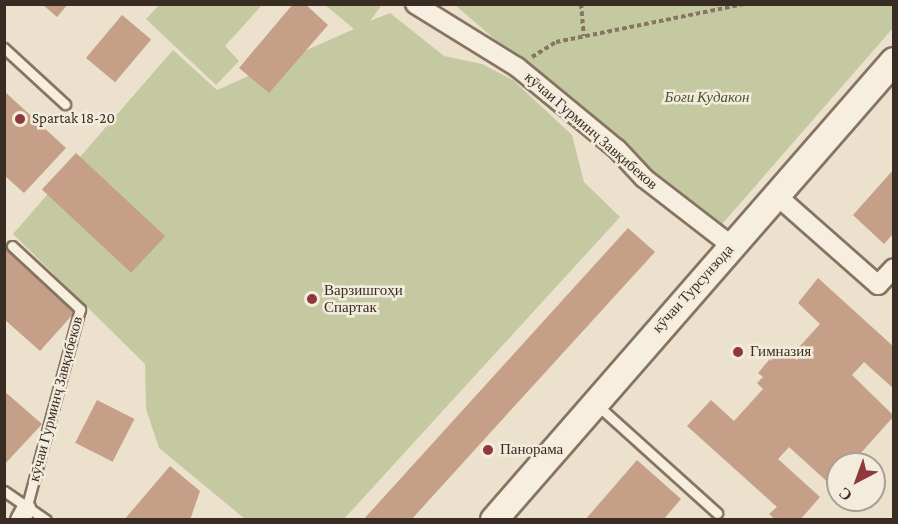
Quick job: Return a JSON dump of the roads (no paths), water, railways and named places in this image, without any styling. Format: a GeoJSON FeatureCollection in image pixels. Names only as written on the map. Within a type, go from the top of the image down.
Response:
{"type":"FeatureCollection","features":[{"type":"Feature","properties":{"kind":"main road","name":"кӯчаи Турсунзода"},"geometry":{"type":"LineString","coordinates":[[494,519],[594,401],[894,61]]}},
{"type":"Feature","properties":{"kind":"street","name":"кӯчаи Гурминҷ Завқибеков"},"geometry":{"type":"LineString","coordinates":[[415,4],[517,67],[617,149],[644,178],[732,246]]}},
{"type":"Feature","properties":{"kind":"street"},"geometry":{"type":"LineString","coordinates":[[776,195],[878,285],[894,268]]}},
{"type":"Feature","properties":{"kind":"lane"},"geometry":{"type":"LineString","coordinates":[[4,48],[65,104]]}},
{"type":"Feature","properties":{"kind":"lane","name":"кӯчаи Гурминҷ Завқибеков"},"geometry":{"type":"LineString","coordinates":[[12,246],[80,309],[23,514]]}},
{"type":"Feature","properties":{"kind":"lane"},"geometry":{"type":"LineString","coordinates":[[594,401],[717,513]]}},
{"type":"Feature","properties":{"kind":"lane","name":"кӯчаи Гурминҷ Завқибеков"},"geometry":{"type":"LineString","coordinates":[[4,491],[23,514],[46,519]]}},
{"type":"Feature","properties":{"kind":"place","name":"Spartak 18-20"},"geometry":{"type":"Point","coordinates":[20,119]}},
{"type":"Feature","properties":{"kind":"place","name":"Варзишгоҳи Спартак"},"geometry":{"type":"Point","coordinates":[312,299]}},
{"type":"Feature","properties":{"kind":"place","name":"Гимназия"},"geometry":{"type":"Point","coordinates":[738,352]}},
{"type":"Feature","properties":{"kind":"place","name":"Панорама"},"geometry":{"type":"Point","coordinates":[488,450]}},
{"type":"Feature","properties":{"kind":"park label","name":"Боғи Кудакон"},"geometry":{"type":"Point","coordinates":[707,98]}}]}
